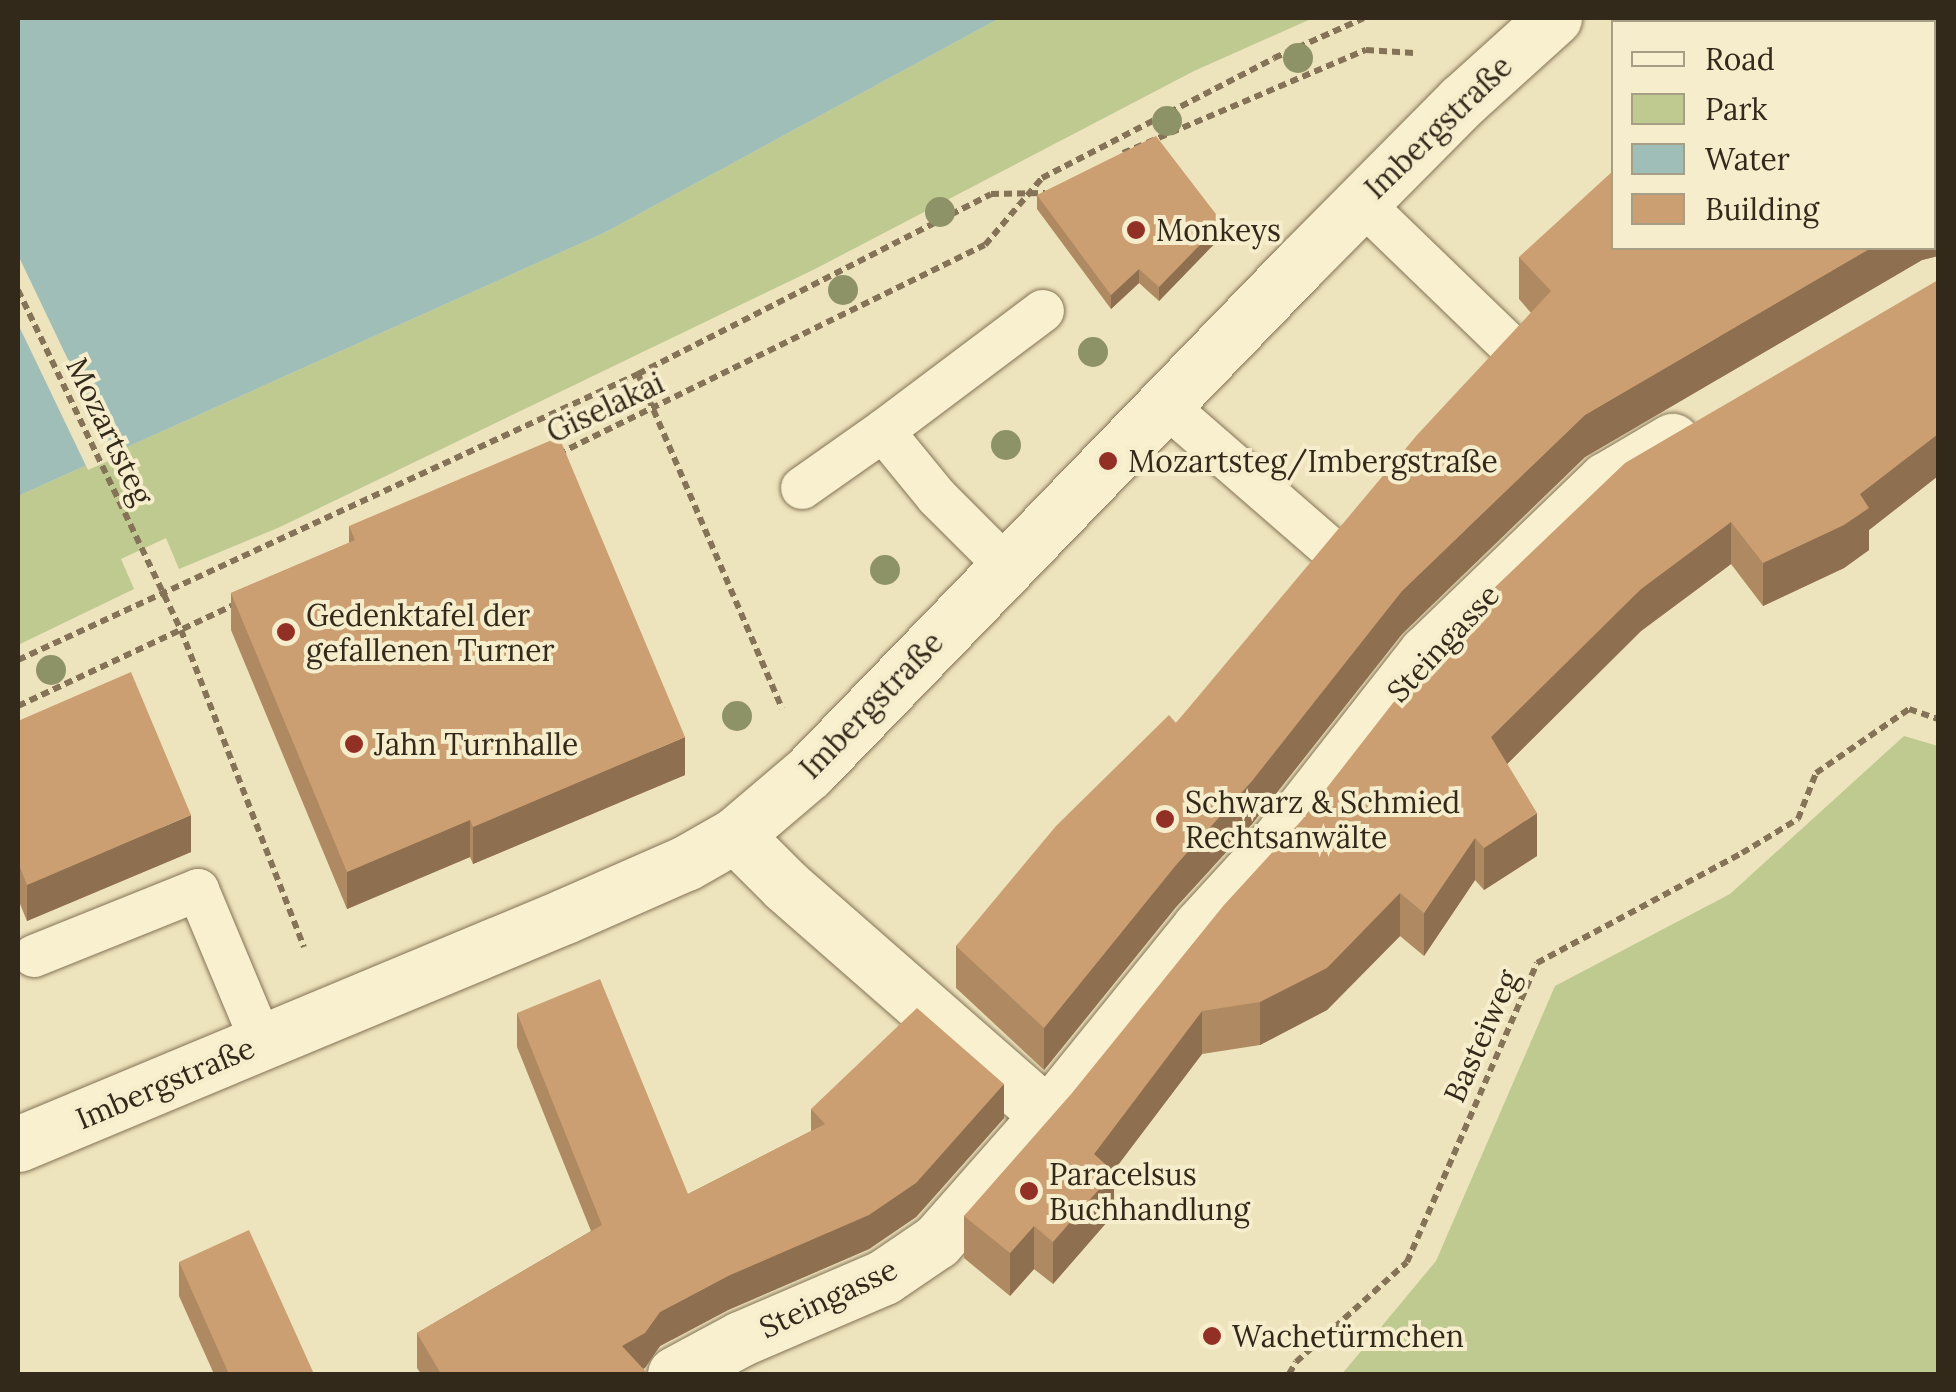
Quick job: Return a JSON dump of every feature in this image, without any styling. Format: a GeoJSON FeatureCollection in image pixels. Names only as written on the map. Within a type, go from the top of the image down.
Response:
{"type":"FeatureCollection","features":[{"type":"Feature","properties":{"kind":"main road","name":"Imbergstraße"},"geometry":{"type":"LineString","coordinates":[[18,1144],[565,916],[686,863],[735,835],[809,772],[1005,565],[1362,202],[1554,18]]}},
{"type":"Feature","properties":{"kind":"main road","name":"Steingasse"},"geometry":{"type":"LineString","coordinates":[[675,1374],[740,1339],[884,1277],[936,1241],[1048,1115],[1200,926],[1276,844],[1426,653],[1606,480],[1707,420]]}},
{"type":"Feature","properties":{"kind":"main road"},"geometry":{"type":"LineString","coordinates":[[735,835],[778,878],[1048,1115]]}},
{"type":"Feature","properties":{"kind":"lane"},"geometry":{"type":"LineString","coordinates":[[1362,202],[1506,342]]}},
{"type":"Feature","properties":{"kind":"lane"},"geometry":{"type":"LineString","coordinates":[[802,488],[1042,311]]}},
{"type":"Feature","properties":{"kind":"lane"},"geometry":{"type":"LineString","coordinates":[[1165,405],[1326,544]]}},
{"type":"Feature","properties":{"kind":"lane"},"geometry":{"type":"LineString","coordinates":[[883,431],[937,496],[1005,565]]}},
{"type":"Feature","properties":{"kind":"lane"},"geometry":{"type":"LineString","coordinates":[[34,956],[198,890],[262,1043]]}},
{"type":"Feature","properties":{"kind":"path","name":"Giselakai"},"geometry":{"type":"LineString","coordinates":[[546,460],[985,245],[1042,178],[1274,58],[1364,18]]}},
{"type":"Feature","properties":{"kind":"path"},"geometry":{"type":"LineString","coordinates":[[1120,154],[1366,50],[1414,53]]}},
{"type":"Feature","properties":{"kind":"path","name":"Giselakai"},"geometry":{"type":"LineString","coordinates":[[18,660],[638,374],[991,194],[1042,194],[1058,186]]}},
{"type":"Feature","properties":{"kind":"path","name":"Mozartsteg"},"geometry":{"type":"LineString","coordinates":[[18,290],[181,630],[304,947]]}},
{"type":"Feature","properties":{"kind":"path"},"geometry":{"type":"LineString","coordinates":[[638,374],[782,709]]}},
{"type":"Feature","properties":{"kind":"path"},"geometry":{"type":"LineString","coordinates":[[18,706],[251,598]]}},
{"type":"Feature","properties":{"kind":"path","name":"Basteiweg"},"geometry":{"type":"LineString","coordinates":[[1289,1374],[1296,1362],[1407,1262],[1538,963],[1742,853],[1798,818],[1816,773],[1909,709],[1938,718]]}},
{"type":"Feature","properties":{"kind":"green space"},"geometry":{"type":"Polygon","coordinates":[[[1000,18],[1313,18],[1194,71],[815,269],[280,527],[179,569],[166,538],[121,559],[134,589],[18,645],[18,496],[604,233],[1000,18]]]}},
{"type":"Feature","properties":{"kind":"green space"},"geometry":{"type":"Polygon","coordinates":[[[1904,736],[1938,746],[1938,1374],[1342,1374],[1436,1261],[1555,986],[1730,894],[1904,736]]]}},
{"type":"Feature","properties":{"kind":"water"},"geometry":{"type":"Polygon","coordinates":[[[18,18],[1000,18],[604,233],[18,496],[18,18]]]}},
{"type":"Feature","properties":{"kind":"pier"},"geometry":{"type":"Polygon","coordinates":[[[18,255],[115,458],[88,470],[18,324],[18,255]]]}},
{"type":"Feature","properties":{"kind":"building"},"geometry":{"type":"Polygon","coordinates":[[[1755,18],[1757,20],[1670,20],[1755,18]]]}},
{"type":"Feature","properties":{"kind":"building"},"geometry":{"type":"Polygon","coordinates":[[[1938,18],[1936,214],[1936,20],[1904,20],[1938,18]]]}},
{"type":"Feature","properties":{"kind":"building","name":"Monkeys"},"geometry":{"type":"Polygon","coordinates":[[[1156,136],[1222,222],[1159,287],[1139,269],[1111,295],[1037,195],[1156,136]]]}},
{"type":"Feature","properties":{"kind":"building"},"geometry":{"type":"Polygon","coordinates":[[[1611,173],[1611,250],[1868,250],[1585,415],[1402,591],[1252,781],[1176,865],[1044,1028],[956,946],[1056,826],[1169,715],[1176,723],[1417,435],[1551,291],[1519,257],[1611,173]]]}},
{"type":"Feature","properties":{"kind":"building"},"geometry":{"type":"Polygon","coordinates":[[[1938,280],[1938,434],[1860,494],[1869,508],[1844,525],[1763,563],[1731,522],[1641,589],[1491,737],[1537,813],[1484,848],[1475,838],[1424,913],[1400,893],[1327,968],[1260,1002],[1202,1011],[1094,1154],[1114,1172],[1053,1242],[1034,1226],[1010,1253],[964,1216],[1072,1093],[1224,905],[1301,821],[1449,631],[1625,463],[1938,280]]]}},
{"type":"Feature","properties":{"kind":"building"},"geometry":{"type":"Polygon","coordinates":[[[559,437],[685,737],[473,827],[470,820],[347,872],[231,593],[355,540],[349,526],[559,437]]]}},
{"type":"Feature","properties":{"kind":"building"},"geometry":{"type":"Polygon","coordinates":[[[131,672],[191,815],[27,885],[18,862],[18,721],[131,672]]]}},
{"type":"Feature","properties":{"kind":"building"},"geometry":{"type":"Polygon","coordinates":[[[600,979],[688,1194],[825,1124],[811,1109],[917,1008],[1004,1084],[916,1183],[869,1215],[728,1276],[660,1312],[645,1333],[622,1346],[648,1374],[441,1374],[417,1333],[602,1225],[517,1013],[600,979]]]}},
{"type":"Feature","properties":{"kind":"building"},"geometry":{"type":"Polygon","coordinates":[[[249,1230],[314,1374],[229,1374],[179,1262],[249,1230]]]}},
{"type":"Feature","properties":{"kind":"place","name":"Monkeys"},"geometry":{"type":"Point","coordinates":[1136,230]}},
{"type":"Feature","properties":{"kind":"place","name":"Mozartsteg/Imbergstraße"},"geometry":{"type":"Point","coordinates":[1108,461]}},
{"type":"Feature","properties":{"kind":"place","name":"Gedenktafel der gefallenen Turner"},"geometry":{"type":"Point","coordinates":[286,632]}},
{"type":"Feature","properties":{"kind":"place","name":"Jahn Turnhalle"},"geometry":{"type":"Point","coordinates":[354,744]}},
{"type":"Feature","properties":{"kind":"place","name":"Schwarz & Schmied Rechtsanwälte"},"geometry":{"type":"Point","coordinates":[1165,819]}},
{"type":"Feature","properties":{"kind":"place","name":"Paracelsus Buchhandlung"},"geometry":{"type":"Point","coordinates":[1029,1191]}},
{"type":"Feature","properties":{"kind":"place","name":"Wachetürmchen"},"geometry":{"type":"Point","coordinates":[1212,1336]}}]}
